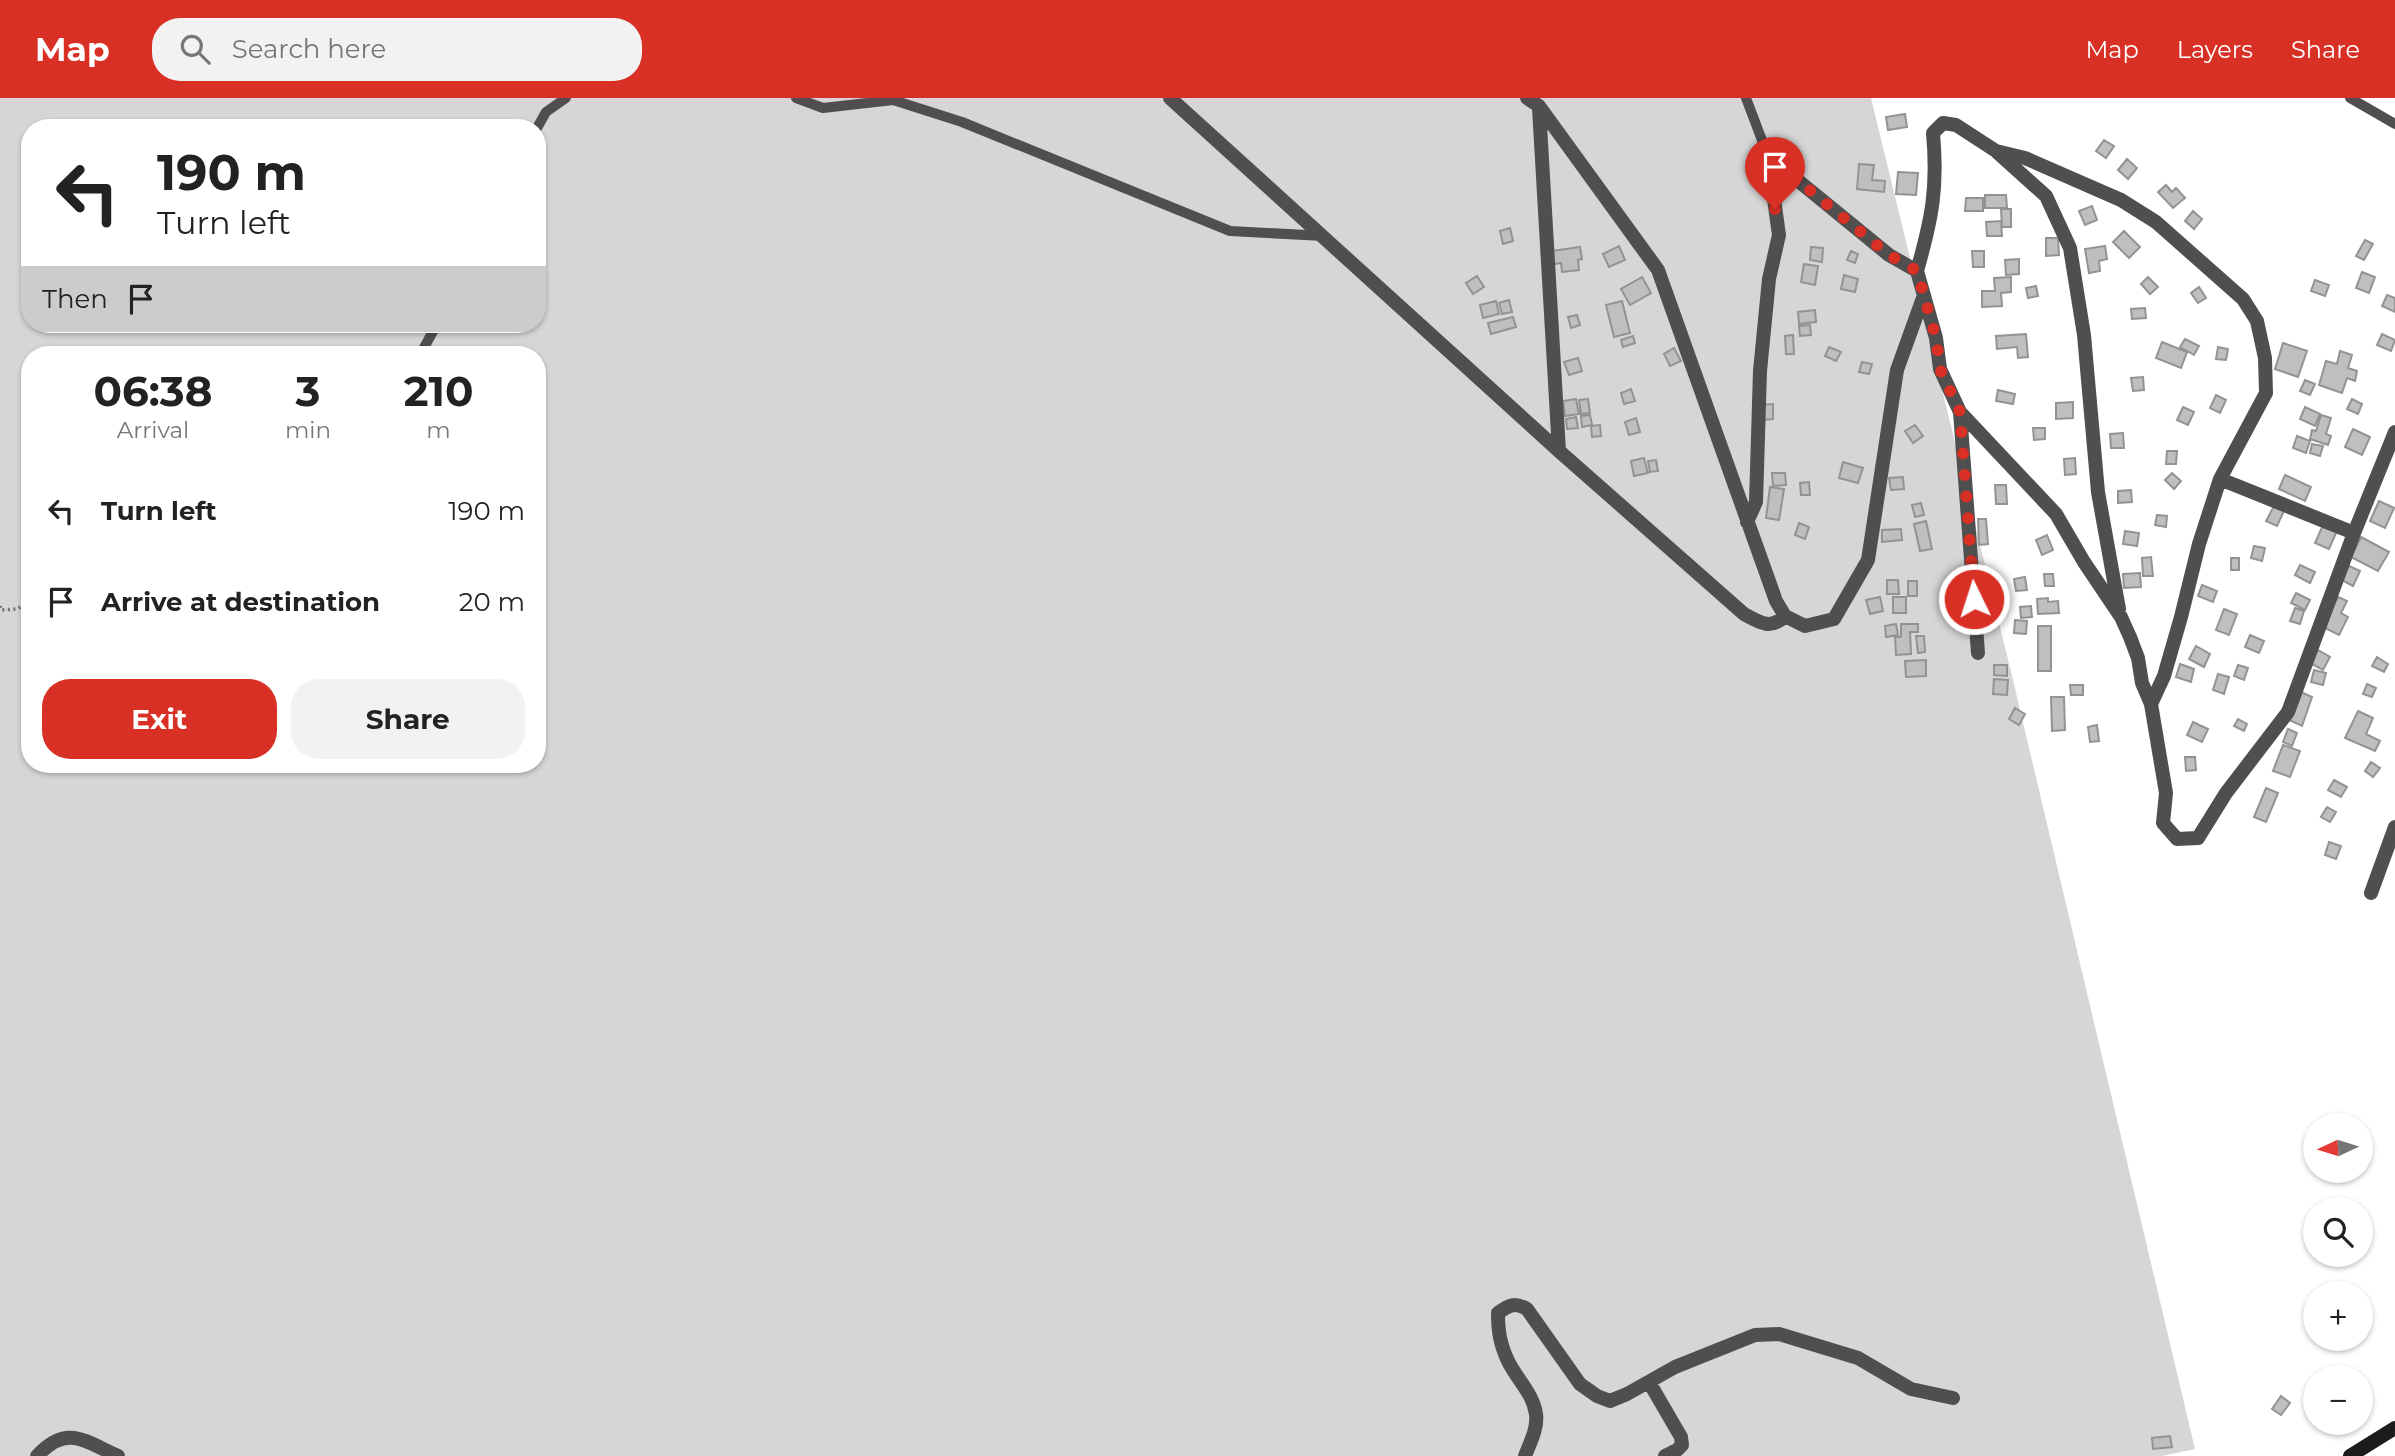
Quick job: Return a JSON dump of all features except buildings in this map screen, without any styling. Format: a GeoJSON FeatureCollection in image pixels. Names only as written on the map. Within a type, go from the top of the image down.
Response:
{"type":"FeatureCollection","features":[{"type":"Feature","properties":{"kind":"main road"},"geometry":{"type":"LineString","coordinates":[[2350,1456],[2395,1428]]}},
{"type":"Feature","properties":{"kind":"street"},"geometry":{"type":"LineString","coordinates":[[1170,98],[1559,451],[1744,614],[1763,625],[1778,624],[1785,616]]}},
{"type":"Feature","properties":{"kind":"street"},"geometry":{"type":"LineString","coordinates":[[1533,102],[1559,451]]}},
{"type":"Feature","properties":{"kind":"street"},"geometry":{"type":"LineString","coordinates":[[1533,102],[1658,270],[1776,601],[1785,616],[1805,626],[1834,619],[1868,560],[1897,370],[1924,295]]}},
{"type":"Feature","properties":{"kind":"street"},"geometry":{"type":"LineString","coordinates":[[2121,617],[2056,514],[1960,412],[1940,369],[1936,338],[1917,271],[1932,219],[1936,170],[1933,133],[1942,123],[1956,125],[1996,151],[2046,196],[2070,248],[2084,335],[2098,492],[2121,617],[2138,659],[2151,704],[2166,793],[2163,823],[2177,839],[2198,838],[2227,793],[2288,712],[2354,533],[2395,432]]}},
{"type":"Feature","properties":{"kind":"street"},"geometry":{"type":"LineString","coordinates":[[1996,151],[2025,158],[2121,200],[2156,222],[2243,299],[2257,321],[2265,358],[2266,393],[2220,479],[2199,544],[2164,676],[2151,704]]}},
{"type":"Feature","properties":{"kind":"street"},"geometry":{"type":"LineString","coordinates":[[1768,156],[1889,255],[1917,271]]}},
{"type":"Feature","properties":{"kind":"street"},"geometry":{"type":"LineString","coordinates":[[1747,522],[1756,502],[1760,371],[1769,279],[1779,235],[1768,156]]}},
{"type":"Feature","properties":{"kind":"street"},"geometry":{"type":"LineString","coordinates":[[1960,412],[1978,653]]}},
{"type":"Feature","properties":{"kind":"street"},"geometry":{"type":"LineString","coordinates":[[2220,479],[2354,533]]}},
{"type":"Feature","properties":{"kind":"street"},"geometry":{"type":"LineString","coordinates":[[2371,893],[2395,827]]}},
{"type":"Feature","properties":{"kind":"street"},"geometry":{"type":"LineString","coordinates":[[1525,1456],[1534,1433],[1536,1415],[1531,1398],[1508,1361],[1498,1335],[1498,1313],[1508,1306],[1518,1304],[1527,1309],[1580,1384],[1610,1401],[1675,1367],[1755,1335],[1779,1334],[1857,1358],[1911,1389],[1953,1398]]}},
{"type":"Feature","properties":{"kind":"street"},"geometry":{"type":"LineString","coordinates":[[1648,1382],[1681,1437],[1682,1444],[1677,1450],[1665,1456]]}},
{"type":"Feature","properties":{"kind":"street"},"geometry":{"type":"LineString","coordinates":[[37,1456],[48,1445],[62,1437],[73,1436],[118,1456]]}},
{"type":"Feature","properties":{"kind":"lane"},"geometry":{"type":"LineString","coordinates":[[542,119],[546,112],[566,98]]}},
{"type":"Feature","properties":{"kind":"lane"},"geometry":{"type":"LineString","coordinates":[[796,98],[823,107],[893,100],[962,122],[1230,230],[1324,236]]}},
{"type":"Feature","properties":{"kind":"lane"},"geometry":{"type":"LineString","coordinates":[[1746,98],[1768,156]]}},
{"type":"Feature","properties":{"kind":"lane"},"geometry":{"type":"LineString","coordinates":[[2350,98],[2395,124]]}},
{"type":"Feature","properties":{"kind":"path"},"geometry":{"type":"LineString","coordinates":[[0,606],[1,610],[21,607]]}},
{"type":"Feature","properties":{"kind":"shaded area"},"geometry":{"type":"Polygon","coordinates":[[[0,98],[1871,98],[2012,676],[2195,1449],[2162,1456],[0,1456],[0,98]]]}},
{"type":"Feature","properties":{"kind":"route"},"geometry":{"type":"LineString","coordinates":[[1775,209],[1768,156],[1889,255],[1917,271],[1936,338],[1940,369],[1960,412],[1974,599]]}}]}
